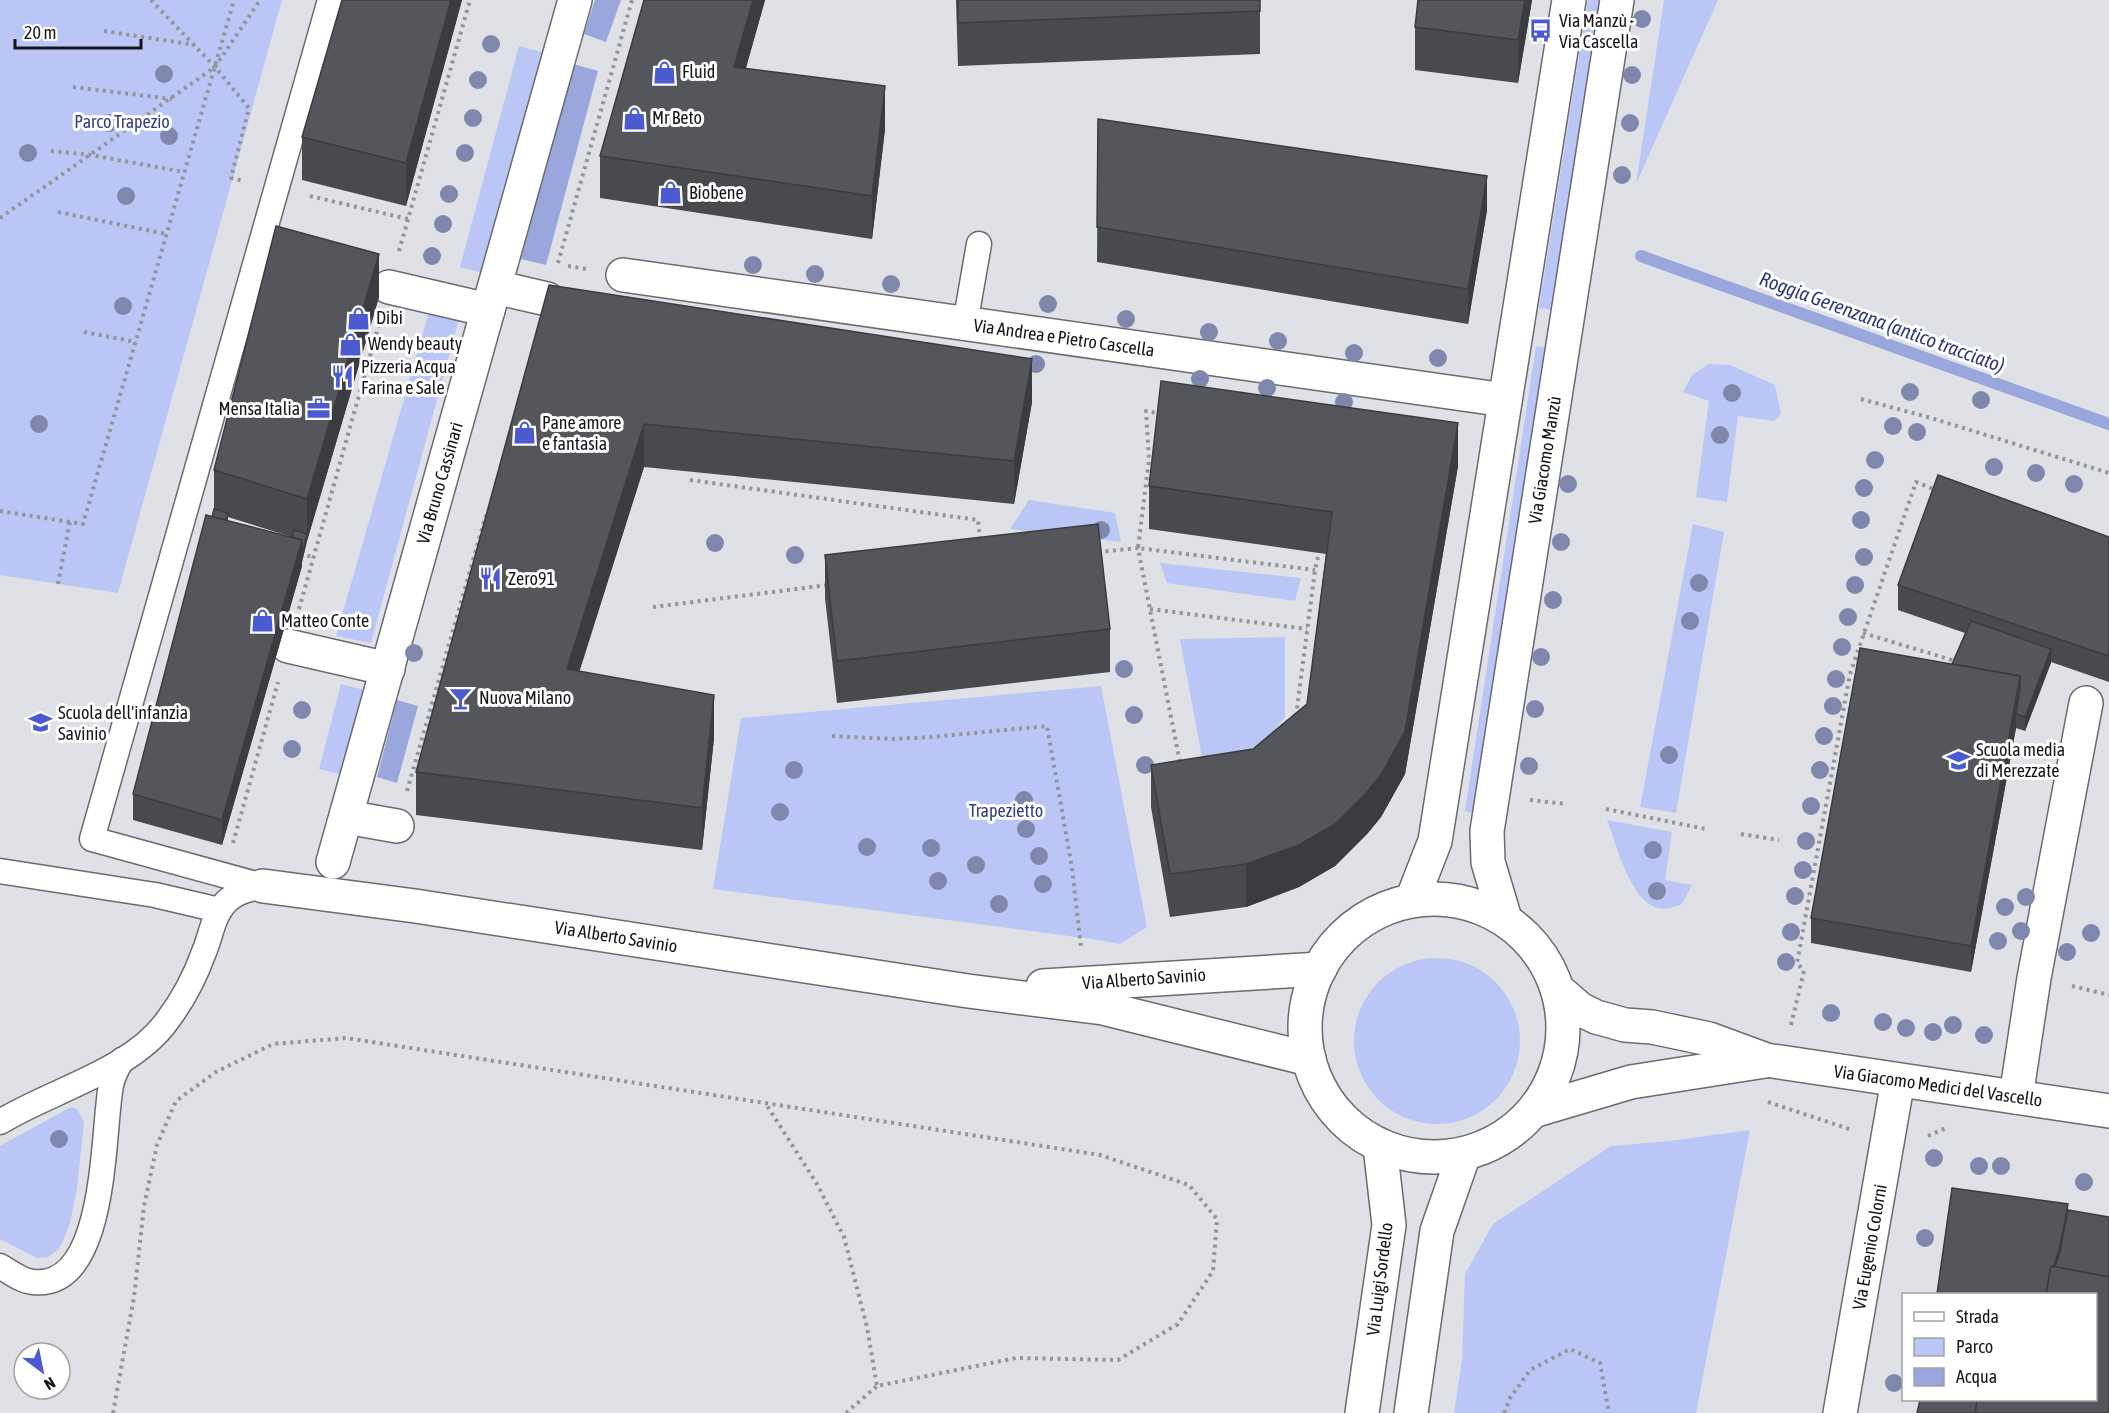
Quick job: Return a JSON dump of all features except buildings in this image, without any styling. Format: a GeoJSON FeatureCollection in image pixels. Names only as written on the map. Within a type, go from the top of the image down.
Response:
{"type":"FeatureCollection","features":[{"type":"Feature","properties":{"kind":"street","name":"Via Bruno Cassinari"},"geometry":{"type":"LineString","coordinates":[[333,862],[575,0]]}},
{"type":"Feature","properties":{"kind":"street"},"geometry":{"type":"LineString","coordinates":[[1412,900],[1434,840],[1569,0]]}},
{"type":"Feature","properties":{"kind":"street","name":"Via Giacomo Manzù"},"geometry":{"type":"LineString","coordinates":[[1504,919],[1488,862],[1487,831],[1617,0]]}},
{"type":"Feature","properties":{"kind":"street","name":"Via Andrea e Pietro Cascella"},"geometry":{"type":"LineString","coordinates":[[623,275],[1505,400]]}},
{"type":"Feature","properties":{"kind":"street"},"geometry":{"type":"LineString","coordinates":[[389,288],[491,299],[548,298]]}},
{"type":"Feature","properties":{"kind":"street"},"geometry":{"type":"LineString","coordinates":[[288,646],[388,669]]}},
{"type":"Feature","properties":{"kind":"street"},"geometry":{"type":"LineString","coordinates":[[2016,1097],[2034,978],[2086,703]]}},
{"type":"Feature","properties":{"kind":"street"},"geometry":{"type":"LineString","coordinates":[[346,817],[397,826]]}},
{"type":"Feature","properties":{"kind":"street","name":"Via Alberto Savinio"},"geometry":{"type":"LineString","coordinates":[[263,886],[415,906],[968,991],[1104,1008],[1309,1059]]}},
{"type":"Feature","properties":{"kind":"street"},"geometry":{"type":"LineString","coordinates":[[1444,899],[1476,905],[1504,919],[1522,933],[1550,969],[1558,990],[1563,1015],[1563,1041],[1557,1066],[1547,1090],[1533,1111],[1513,1130],[1489,1145],[1464,1154],[1436,1157],[1407,1154],[1380,1146],[1360,1134],[1342,1119],[1316,1081],[1305,1036],[1306,1013],[1311,990],[1320,969],[1335,945],[1358,924],[1383,910],[1412,900],[1444,899]]}},
{"type":"Feature","properties":{"kind":"street","name":"Via Alberto Savinio"},"geometry":{"type":"LineString","coordinates":[[968,991],[1320,969]]}},
{"type":"Feature","properties":{"kind":"street","name":"Via Giacomo Medici del Vascello"},"geometry":{"type":"LineString","coordinates":[[1558,990],[1580,1009],[1596,1017],[1709,1039],[1766,1060],[2109,1111]]}},
{"type":"Feature","properties":{"kind":"street","name":"Via Giacomo Medici del Vascello"},"geometry":{"type":"LineString","coordinates":[[1533,1111],[1630,1082],[1766,1060]]}},
{"type":"Feature","properties":{"kind":"street","name":"Via Eugenio Colorni"},"geometry":{"type":"LineString","coordinates":[[1840,1413],[1898,1080]]}},
{"type":"Feature","properties":{"kind":"street","name":"Via Luigi Sordello"},"geometry":{"type":"LineString","coordinates":[[1362,1413],[1389,1226],[1380,1146]]}},
{"type":"Feature","properties":{"kind":"street"},"geometry":{"type":"LineString","coordinates":[[1411,1413],[1437,1231],[1464,1154]]}},
{"type":"Feature","properties":{"kind":"lane"},"geometry":{"type":"LineString","coordinates":[[263,886],[92,839],[330,0]]}},
{"type":"Feature","properties":{"kind":"lane"},"geometry":{"type":"LineString","coordinates":[[965,324],[979,244]]}},
{"type":"Feature","properties":{"kind":"lane"},"geometry":{"type":"LineString","coordinates":[[0,871],[155,895],[219,910]]}},
{"type":"Feature","properties":{"kind":"lane"},"geometry":{"type":"LineString","coordinates":[[0,1122],[51,1094],[104,1071],[122,1060],[165,1024],[181,1001],[204,954],[219,910],[236,894],[263,886]]}},
{"type":"Feature","properties":{"kind":"lane"},"geometry":{"type":"LineString","coordinates":[[0,1266],[31,1282],[43,1282],[56,1279],[67,1272],[77,1260],[94,1213],[101,1180],[112,1084],[122,1060]]}},
{"type":"Feature","properties":{"kind":"path"},"geometry":{"type":"LineString","coordinates":[[151,0],[215,67],[249,108],[231,178],[408,219]]}},
{"type":"Feature","properties":{"kind":"path"},"geometry":{"type":"LineString","coordinates":[[0,511],[83,524],[234,0]]}},
{"type":"Feature","properties":{"kind":"path"},"geometry":{"type":"LineString","coordinates":[[0,218],[215,67],[260,0]]}},
{"type":"Feature","properties":{"kind":"path"},"geometry":{"type":"LineString","coordinates":[[230,853],[470,0]]}},
{"type":"Feature","properties":{"kind":"path"},"geometry":{"type":"LineString","coordinates":[[548,298],[632,0]]}},
{"type":"Feature","properties":{"kind":"path"},"geometry":{"type":"LineString","coordinates":[[105,31],[195,45]]}},
{"type":"Feature","properties":{"kind":"path"},"geometry":{"type":"LineString","coordinates":[[72,87],[172,99]]}},
{"type":"Feature","properties":{"kind":"path"},"geometry":{"type":"LineString","coordinates":[[51,151],[91,155],[184,172]]}},
{"type":"Feature","properties":{"kind":"path"},"geometry":{"type":"LineString","coordinates":[[58,212],[166,234]]}},
{"type":"Feature","properties":{"kind":"path"},"geometry":{"type":"LineString","coordinates":[[84,332],[136,342]]}},
{"type":"Feature","properties":{"kind":"path"},"geometry":{"type":"LineString","coordinates":[[1861,399],[1931,418],[2109,473]]}},
{"type":"Feature","properties":{"kind":"path"},"geometry":{"type":"LineString","coordinates":[[1169,415],[1146,411],[1149,460],[1138,548],[1182,772]]}},
{"type":"Feature","properties":{"kind":"path"},"geometry":{"type":"LineString","coordinates":[[690,480],[978,519],[980,542]]}},
{"type":"Feature","properties":{"kind":"path"},"geometry":{"type":"LineString","coordinates":[[1791,1025],[1804,971],[1797,963],[1850,674],[1916,482],[1937,490]]}},
{"type":"Feature","properties":{"kind":"path"},"geometry":{"type":"LineString","coordinates":[[397,826],[489,505]]}},
{"type":"Feature","properties":{"kind":"path"},"geometry":{"type":"LineString","coordinates":[[58,584],[70,521]]}},
{"type":"Feature","properties":{"kind":"path"},"geometry":{"type":"LineString","coordinates":[[1295,721],[1320,544]]}},
{"type":"Feature","properties":{"kind":"path"},"geometry":{"type":"LineString","coordinates":[[1091,553],[1138,548],[1315,570]]}},
{"type":"Feature","properties":{"kind":"path"},"geometry":{"type":"LineString","coordinates":[[291,552],[314,557]]}},
{"type":"Feature","properties":{"kind":"path"},"geometry":{"type":"LineString","coordinates":[[653,607],[828,585]]}},
{"type":"Feature","properties":{"kind":"path"},"geometry":{"type":"LineString","coordinates":[[1150,609],[1307,629]]}},
{"type":"Feature","properties":{"kind":"path"},"geometry":{"type":"LineString","coordinates":[[1863,633],[1959,662]]}},
{"type":"Feature","properties":{"kind":"path"},"geometry":{"type":"LineString","coordinates":[[832,736],[892,739],[1047,726],[1072,868],[1082,951]]}},
{"type":"Feature","properties":{"kind":"path"},"geometry":{"type":"LineString","coordinates":[[1020,729],[1021,737]]}},
{"type":"Feature","properties":{"kind":"path"},"geometry":{"type":"LineString","coordinates":[[1529,800],[1566,804]]}},
{"type":"Feature","properties":{"kind":"path"},"geometry":{"type":"LineString","coordinates":[[1606,809],[1706,829]]}},
{"type":"Feature","properties":{"kind":"path"},"geometry":{"type":"LineString","coordinates":[[1741,834],[1779,840]]}},
{"type":"Feature","properties":{"kind":"path"},"geometry":{"type":"LineString","coordinates":[[113,1413],[134,1298],[144,1206],[157,1145],[176,1101],[216,1072],[273,1044],[346,1038],[1100,1155],[1189,1185],[1217,1219],[1213,1271],[1178,1324],[1118,1360],[1016,1358],[877,1386],[846,1413]]}},
{"type":"Feature","properties":{"kind":"path"},"geometry":{"type":"LineString","coordinates":[[766,1104],[817,1184],[844,1237],[867,1327],[877,1386]]}},
{"type":"Feature","properties":{"kind":"path"},"geometry":{"type":"LineString","coordinates":[[1504,1413],[1510,1398],[1530,1370],[1570,1348],[1600,1363],[1609,1413]]}},
{"type":"Feature","properties":{"kind":"green space","name":"Parco Trapezio"},"geometry":{"type":"Polygon","coordinates":[[[0,0],[282,0],[118,593],[0,575],[0,0]]]}},
{"type":"Feature","properties":{"kind":"green space"},"geometry":{"type":"Polygon","coordinates":[[[1588,0],[1602,0],[1552,310],[1539,308],[1588,0]]]}},
{"type":"Feature","properties":{"kind":"green space"},"geometry":{"type":"Polygon","coordinates":[[[1664,0],[1718,0],[1636,184],[1664,0]]]}},
{"type":"Feature","properties":{"kind":"green space"},"geometry":{"type":"Polygon","coordinates":[[[519,46],[545,53],[486,274],[460,267],[519,46]]]}},
{"type":"Feature","properties":{"kind":"green space"},"geometry":{"type":"Polygon","coordinates":[[[429,312],[460,315],[371,643],[336,636],[429,312]]]}},
{"type":"Feature","properties":{"kind":"green space"},"geometry":{"type":"Polygon","coordinates":[[[1536,346],[1550,348],[1475,813],[1465,811],[1536,346]]]}},
{"type":"Feature","properties":{"kind":"green space"},"geometry":{"type":"Polygon","coordinates":[[[1709,364],[1730,365],[1775,385],[1781,414],[1774,421],[1738,416],[1727,502],[1696,497],[1709,401],[1683,392],[1692,375],[1709,364]]]}},
{"type":"Feature","properties":{"kind":"green space"},"geometry":{"type":"Polygon","coordinates":[[[1029,500],[1115,513],[1121,542],[1010,529],[1029,500]]]}},
{"type":"Feature","properties":{"kind":"green space"},"geometry":{"type":"Polygon","coordinates":[[[1693,524],[1724,532],[1676,813],[1640,807],[1693,524]]]}},
{"type":"Feature","properties":{"kind":"green space"},"geometry":{"type":"Polygon","coordinates":[[[1160,563],[1301,578],[1295,601],[1167,583],[1160,563]]]}},
{"type":"Feature","properties":{"kind":"green space"},"geometry":{"type":"Polygon","coordinates":[[[1285,637],[1285,717],[1268,738],[1247,751],[1203,763],[1180,639],[1285,637]]]}},
{"type":"Feature","properties":{"kind":"green space"},"geometry":{"type":"Polygon","coordinates":[[[341,684],[368,691],[346,776],[319,769],[341,684]]]}},
{"type":"Feature","properties":{"kind":"green space","name":"Trapezietto"},"geometry":{"type":"Polygon","coordinates":[[[1101,686],[1147,927],[1120,944],[713,889],[741,718],[1101,686]]]}},
{"type":"Feature","properties":{"kind":"green space"},"geometry":{"type":"Polygon","coordinates":[[[1607,820],[1672,832],[1665,880],[1692,885],[1682,904],[1664,909],[1652,906],[1643,898],[1627,874],[1607,820]]]}},
{"type":"Feature","properties":{"kind":"green space"},"geometry":{"type":"Polygon","coordinates":[[[1437,958],[1469,964],[1496,982],[1514,1009],[1520,1041],[1514,1073],[1496,1100],[1469,1118],[1437,1124],[1405,1118],[1378,1100],[1360,1073],[1354,1041],[1360,1009],[1378,982],[1405,964],[1437,958]]]}},
{"type":"Feature","properties":{"kind":"green space"},"geometry":{"type":"Polygon","coordinates":[[[71,1107],[77,1109],[84,1122],[77,1189],[70,1223],[62,1244],[55,1252],[48,1257],[37,1258],[0,1239],[0,1146],[71,1107]]]}},
{"type":"Feature","properties":{"kind":"green space"},"geometry":{"type":"Polygon","coordinates":[[[1750,1130],[1696,1413],[1454,1413],[1462,1360],[1465,1274],[1493,1224],[1611,1146],[1750,1130]]]}},
{"type":"Feature","properties":{"kind":"water"},"geometry":{"type":"Polygon","coordinates":[[[595,0],[621,0],[606,42],[584,34],[595,0]]]}},
{"type":"Feature","properties":{"kind":"water"},"geometry":{"type":"Polygon","coordinates":[[[573,64],[598,71],[546,265],[521,259],[573,64]]]}},
{"type":"Feature","properties":{"kind":"water"},"geometry":{"type":"Polygon","coordinates":[[[397,700],[418,706],[397,783],[377,777],[397,700]]]}},
{"type":"Feature","properties":{"kind":"waterway","name":"Roggia Gerenzana (antico tracciato)"},"geometry":{"type":"LineString","coordinates":[[1641,256],[2109,424]]}},
{"type":"Feature","properties":{"kind":"place","name":"Via Manzù - Via Cascella"},"geometry":{"type":"Point","coordinates":[1541,31]}},
{"type":"Feature","properties":{"kind":"place","name":"Fluid"},"geometry":{"type":"Point","coordinates":[664,72]}},
{"type":"Feature","properties":{"kind":"place","name":"Mr Beto"},"geometry":{"type":"Point","coordinates":[634,118]}},
{"type":"Feature","properties":{"kind":"place","name":"Biobene"},"geometry":{"type":"Point","coordinates":[671,193]}},
{"type":"Feature","properties":{"kind":"place","name":"Dibi"},"geometry":{"type":"Point","coordinates":[358,318]}},
{"type":"Feature","properties":{"kind":"place","name":"Wendy beauty"},"geometry":{"type":"Point","coordinates":[350,344]}},
{"type":"Feature","properties":{"kind":"place","name":"Pizzeria Acqua Farina e Sale"},"geometry":{"type":"Point","coordinates":[343,377]}},
{"type":"Feature","properties":{"kind":"place","name":"Mensa Italia"},"geometry":{"type":"Point","coordinates":[318,409]}},
{"type":"Feature","properties":{"kind":"place","name":"Pane amore e fantasia"},"geometry":{"type":"Point","coordinates":[524,433]}},
{"type":"Feature","properties":{"kind":"place","name":"Zero91"},"geometry":{"type":"Point","coordinates":[490,579]}},
{"type":"Feature","properties":{"kind":"place","name":"Matteo Conte"},"geometry":{"type":"Point","coordinates":[263,621]}},
{"type":"Feature","properties":{"kind":"place","name":"Nuova Milano"},"geometry":{"type":"Point","coordinates":[461,698]}},
{"type":"Feature","properties":{"kind":"place","name":"Scuola dell'infanzia Savinio"},"geometry":{"type":"Point","coordinates":[40,723]}},
{"type":"Feature","properties":{"kind":"place","name":"Scuola media di Merezzate"},"geometry":{"type":"Point","coordinates":[1958,760]}}]}
